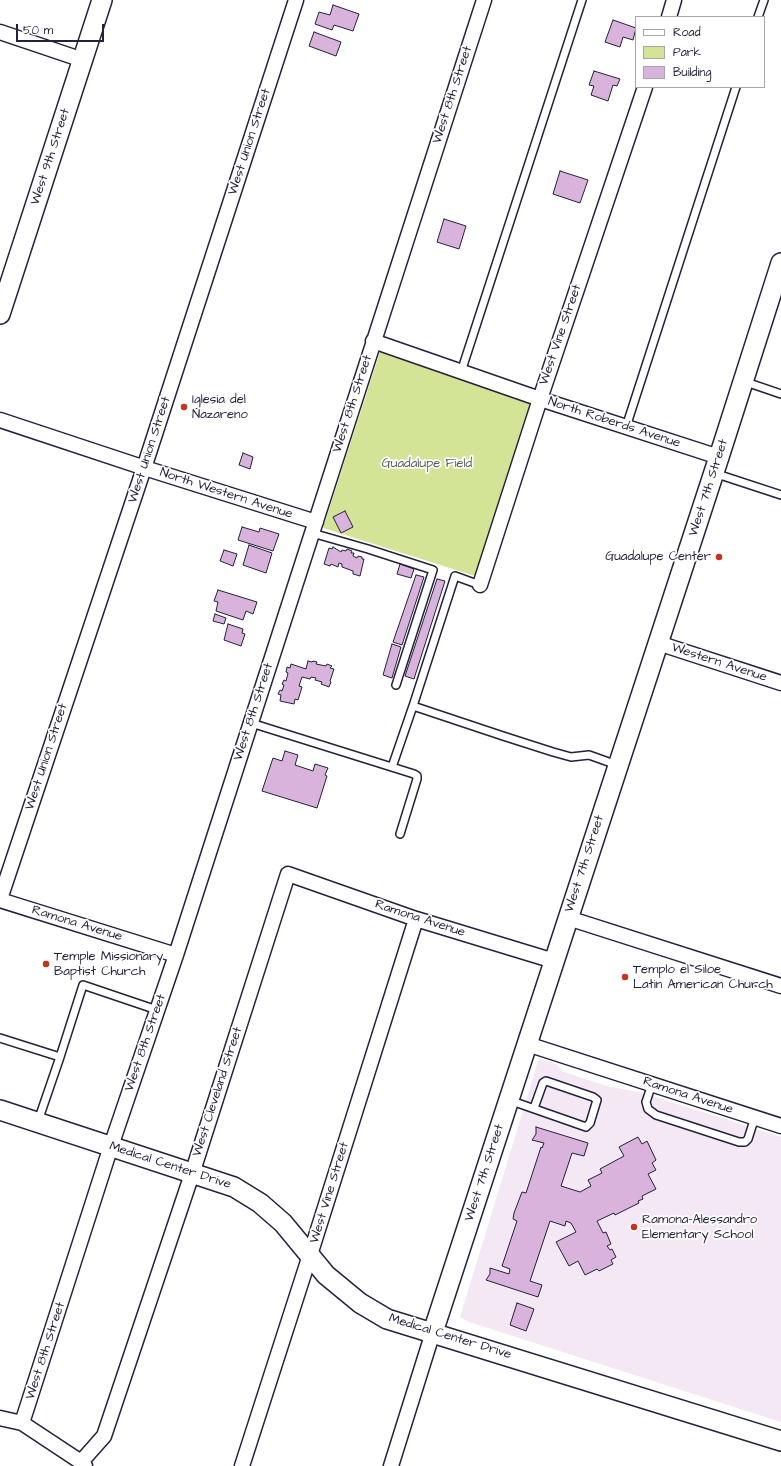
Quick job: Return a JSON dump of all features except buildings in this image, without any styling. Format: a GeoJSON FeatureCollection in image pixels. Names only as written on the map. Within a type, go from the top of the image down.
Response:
{"type":"FeatureCollection","features":[{"type":"Feature","properties":{"kind":"street","name":"West 9th Street"},"geometry":{"type":"LineString","coordinates":[[0,314],[102,0]]}},
{"type":"Feature","properties":{"kind":"street","name":"West Union Street"},"geometry":{"type":"LineString","coordinates":[[0,899],[144,468],[296,0]]}},
{"type":"Feature","properties":{"kind":"street","name":"West 8th Street"},"geometry":{"type":"LineString","coordinates":[[22,1424],[111,1146],[176,955],[484,0]]}},
{"type":"Feature","properties":{"kind":"street"},"geometry":{"type":"LineString","coordinates":[[669,16],[674,0]]}},
{"type":"Feature","properties":{"kind":"street"},"geometry":{"type":"LineString","coordinates":[[0,32],[82,60]]}},
{"type":"Feature","properties":{"kind":"street","name":"West Vine Street"},"geometry":{"type":"LineString","coordinates":[[480,585],[540,400],[645,88]]}},
{"type":"Feature","properties":{"kind":"street","name":"West 7th Street"},"geometry":{"type":"LineString","coordinates":[[391,1466],[433,1332],[743,381],[778,284],[781,263]]}},
{"type":"Feature","properties":{"kind":"street","name":"North Roberds Avenue"},"geometry":{"type":"LineString","coordinates":[[373,341],[540,400],[626,427],[716,465]]}},
{"type":"Feature","properties":{"kind":"street","name":"North Western Avenue"},"geometry":{"type":"LineString","coordinates":[[0,420],[144,468],[314,528]]}},
{"type":"Feature","properties":{"kind":"street","name":"Western Avenue"},"geometry":{"type":"LineString","coordinates":[[658,643],[781,683]]}},
{"type":"Feature","properties":{"kind":"street","name":"Ramona Avenue"},"geometry":{"type":"LineString","coordinates":[[288,874],[416,919],[554,961]]}},
{"type":"Feature","properties":{"kind":"street","name":"West Cleveland Street"},"geometry":{"type":"LineString","coordinates":[[83,1464],[104,1436],[192,1174],[288,874]]}},
{"type":"Feature","properties":{"kind":"street","name":"Ramona Avenue"},"geometry":{"type":"LineString","coordinates":[[0,899],[176,955]]}},
{"type":"Feature","properties":{"kind":"street"},"geometry":{"type":"LineString","coordinates":[[568,918],[781,986]]}},
{"type":"Feature","properties":{"kind":"street","name":"West Vine Street"},"geometry":{"type":"LineString","coordinates":[[242,1466],[416,919]]}},
{"type":"Feature","properties":{"kind":"street","name":"Ramona Avenue"},"geometry":{"type":"LineString","coordinates":[[527,1044],[781,1126]]}},
{"type":"Feature","properties":{"kind":"street","name":"Medical Center Drive"},"geometry":{"type":"LineString","coordinates":[[0,1110],[234,1187],[260,1203],[283,1223],[326,1275],[360,1303],[387,1319],[781,1441]]}},
{"type":"Feature","properties":{"kind":"street"},"geometry":{"type":"LineString","coordinates":[[0,1418],[22,1424],[83,1464]]}},
{"type":"Feature","properties":{"kind":"lane"},"geometry":{"type":"LineString","coordinates":[[461,372],[582,0]]}},
{"type":"Feature","properties":{"kind":"lane"},"geometry":{"type":"LineString","coordinates":[[758,16],[764,0]]}},
{"type":"Feature","properties":{"kind":"lane"},"geometry":{"type":"LineString","coordinates":[[626,427],[736,88]]}},
{"type":"Feature","properties":{"kind":"lane"},"geometry":{"type":"LineString","coordinates":[[743,381],[781,394]]}},
{"type":"Feature","properties":{"kind":"lane"},"geometry":{"type":"LineString","coordinates":[[716,465],[781,495]]}},
{"type":"Feature","properties":{"kind":"lane"},"geometry":{"type":"LineString","coordinates":[[314,528],[368,549],[433,570],[396,685]]}},
{"type":"Feature","properties":{"kind":"lane"},"geometry":{"type":"LineString","coordinates":[[392,767],[455,576],[480,585]]}},
{"type":"Feature","properties":{"kind":"lane"},"geometry":{"type":"LineString","coordinates":[[413,706],[553,752],[571,757],[589,755],[618,765]]}},
{"type":"Feature","properties":{"kind":"lane"},"geometry":{"type":"LineString","coordinates":[[251,722],[417,776],[400,834]]}},
{"type":"Feature","properties":{"kind":"lane"},"geometry":{"type":"LineString","coordinates":[[37,1122],[83,985],[157,1010]]}},
{"type":"Feature","properties":{"kind":"lane"},"geometry":{"type":"LineString","coordinates":[[0,1038],[60,1057]]}},
{"type":"Feature","properties":{"kind":"lane"},"geometry":{"type":"LineString","coordinates":[[509,1100],[586,1127],[590,1122],[597,1100],[593,1097],[546,1081],[543,1083],[534,1108]]}},
{"type":"Feature","properties":{"kind":"lane"},"geometry":{"type":"LineString","coordinates":[[652,1084],[646,1102],[648,1109],[656,1115],[739,1142],[745,1142],[748,1139],[755,1118]]}},
{"type":"Feature","properties":{"kind":"shaded area","name":"Ramona-Alessandro Elementary School"},"geometry":{"type":"Polygon","coordinates":[[[539,1058],[556,1064],[564,1072],[606,1086],[643,1093],[781,1137],[781,1422],[469,1322],[460,1317],[539,1058]]]}},
{"type":"Feature","properties":{"kind":"green space","name":"Guadalupe Field"},"geometry":{"type":"Polygon","coordinates":[[[380,352],[531,401],[475,576],[323,528],[380,352]]]}},
{"type":"Feature","properties":{"kind":"place","name":"Iglesia del Nazareno"},"geometry":{"type":"Point","coordinates":[184,407]}},
{"type":"Feature","properties":{"kind":"place","name":"Guadalupe Center"},"geometry":{"type":"Point","coordinates":[719,557]}},
{"type":"Feature","properties":{"kind":"place","name":"Temple Missionary Baptist Church"},"geometry":{"type":"Point","coordinates":[46,964]}},
{"type":"Feature","properties":{"kind":"place","name":"Templo el Siloe Latin American Church"},"geometry":{"type":"Point","coordinates":[625,977]}},
{"type":"Feature","properties":{"kind":"place","name":"Ramona-Alessandro Elementary School"},"geometry":{"type":"Point","coordinates":[634,1227]}}]}
